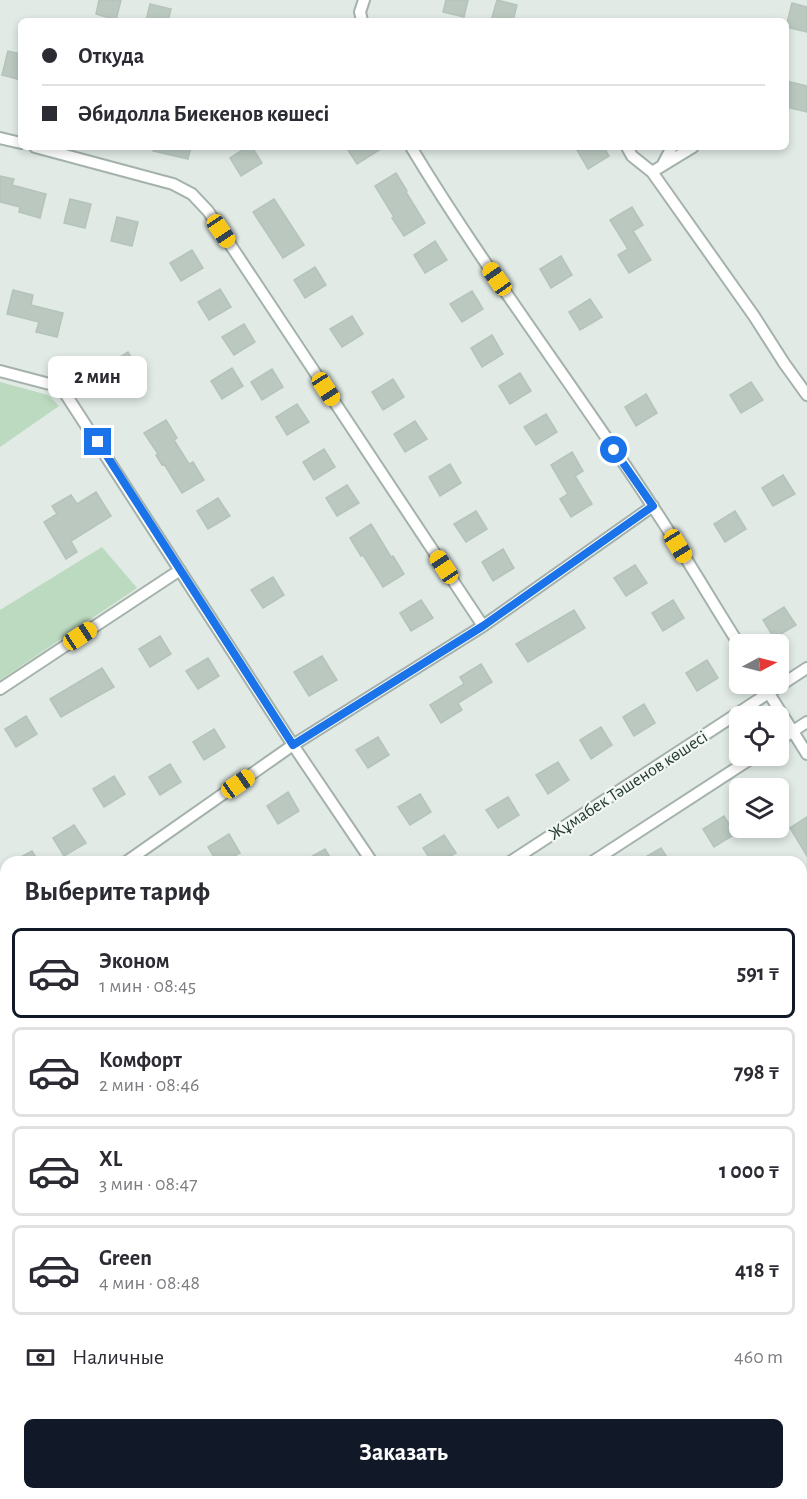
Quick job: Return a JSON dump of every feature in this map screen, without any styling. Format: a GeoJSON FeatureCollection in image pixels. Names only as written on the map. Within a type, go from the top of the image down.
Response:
{"type":"FeatureCollection","features":[{"type":"Feature","properties":{"kind":"street"},"geometry":{"type":"LineString","coordinates":[[361,18],[360,12],[364,0]]}},
{"type":"Feature","properties":{"kind":"street"},"geometry":{"type":"LineString","coordinates":[[0,138],[18,142]]}},
{"type":"Feature","properties":{"kind":"street"},"geometry":{"type":"LineString","coordinates":[[46,150],[173,184],[192,194],[208,211],[483,626]]}},
{"type":"Feature","properties":{"kind":"street"},"geometry":{"type":"LineString","coordinates":[[413,150],[477,251],[653,506],[733,634]]}},
{"type":"Feature","properties":{"kind":"street"},"geometry":{"type":"LineString","coordinates":[[629,150],[632,156],[652,172],[754,315],[807,395]]}},
{"type":"Feature","properties":{"kind":"street"},"geometry":{"type":"LineString","coordinates":[[663,165],[670,150]]}},
{"type":"Feature","properties":{"kind":"street"},"geometry":{"type":"LineString","coordinates":[[652,172],[688,150]]}},
{"type":"Feature","properties":{"kind":"street"},"geometry":{"type":"LineString","coordinates":[[0,370],[61,387],[293,745],[368,856]]}},
{"type":"Feature","properties":{"kind":"street"},"geometry":{"type":"LineString","coordinates":[[135,856],[293,745],[483,626],[653,506]]}},
{"type":"Feature","properties":{"kind":"street"},"geometry":{"type":"LineString","coordinates":[[0,689],[180,570]]}},
{"type":"Feature","properties":{"kind":"street","name":"Жұмабек Тәшенов көшесі"},"geometry":{"type":"LineString","coordinates":[[789,677],[807,668]]}},
{"type":"Feature","properties":{"kind":"street","name":"Жұмабек Тәшенов көшесі"},"geometry":{"type":"LineString","coordinates":[[519,856],[759,694]]}},
{"type":"Feature","properties":{"kind":"street"},"geometry":{"type":"LineString","coordinates":[[769,694],[807,754]]}},
{"type":"Feature","properties":{"kind":"street"},"geometry":{"type":"LineString","coordinates":[[789,734],[807,722]]}},
{"type":"Feature","properties":{"kind":"street"},"geometry":{"type":"LineString","coordinates":[[601,856],[740,766]]}},
{"type":"Feature","properties":{"kind":"green space"},"geometry":{"type":"Polygon","coordinates":[[[0,382],[48,395],[59,406],[0,447],[0,382]]]}},
{"type":"Feature","properties":{"kind":"green space"},"geometry":{"type":"Polygon","coordinates":[[[102,547],[137,588],[0,680],[0,610],[102,547]]]}},
{"type":"Feature","properties":{"kind":"building"},"geometry":{"type":"Polygon","coordinates":[[[99,0],[121,0],[116,18],[96,14],[99,0]]]}},
{"type":"Feature","properties":{"kind":"building"},"geometry":{"type":"Polygon","coordinates":[[[446,0],[468,0],[464,17],[443,12],[446,0]]]}},
{"type":"Feature","properties":{"kind":"building"},"geometry":{"type":"Polygon","coordinates":[[[497,0],[517,5],[514,18],[492,18],[497,0]]]}},
{"type":"Feature","properties":{"kind":"building"},"geometry":{"type":"Polygon","coordinates":[[[792,3],[807,7],[807,32],[789,28],[788,18],[792,3]]]}},
{"type":"Feature","properties":{"kind":"building"},"geometry":{"type":"Polygon","coordinates":[[[150,4],[171,9],[169,18],[147,18],[150,4]]]}},
{"type":"Feature","properties":{"kind":"building"},"geometry":{"type":"Polygon","coordinates":[[[8,51],[18,53],[18,79],[2,75],[8,51]]]}},
{"type":"Feature","properties":{"kind":"building"},"geometry":{"type":"Polygon","coordinates":[[[789,82],[807,86],[807,112],[789,108],[789,82]]]}},
{"type":"Feature","properties":{"kind":"building"},"geometry":{"type":"Polygon","coordinates":[[[153,150],[190,150],[188,159],[153,150]]]}},
{"type":"Feature","properties":{"kind":"building"},"geometry":{"type":"Polygon","coordinates":[[[242,150],[254,150],[262,163],[241,176],[230,158],[242,150]]]}},
{"type":"Feature","properties":{"kind":"building"},"geometry":{"type":"Polygon","coordinates":[[[348,150],[379,150],[357,164],[348,150]]]}},
{"type":"Feature","properties":{"kind":"building"},"geometry":{"type":"Polygon","coordinates":[[[577,150],[606,150],[609,156],[588,169],[577,150]]]}},
{"type":"Feature","properties":{"kind":"building"},"geometry":{"type":"Polygon","coordinates":[[[396,173],[425,223],[404,236],[375,186],[396,173]]]}},
{"type":"Feature","properties":{"kind":"building"},"geometry":{"type":"Polygon","coordinates":[[[0,176],[14,179],[12,185],[46,194],[40,218],[19,212],[20,207],[0,202],[0,176]]]}},
{"type":"Feature","properties":{"kind":"building"},"geometry":{"type":"Polygon","coordinates":[[[70,199],[91,204],[85,228],[64,223],[70,199]]]}},
{"type":"Feature","properties":{"kind":"building"},"geometry":{"type":"Polygon","coordinates":[[[274,199],[304,245],[283,258],[253,212],[274,199]]]}},
{"type":"Feature","properties":{"kind":"building"},"geometry":{"type":"Polygon","coordinates":[[[632,207],[643,225],[633,231],[651,260],[629,273],[618,255],[628,249],[610,220],[632,207]]]}},
{"type":"Feature","properties":{"kind":"building"},"geometry":{"type":"Polygon","coordinates":[[[117,217],[138,222],[132,246],[111,241],[117,217]]]}},
{"type":"Feature","properties":{"kind":"building"},"geometry":{"type":"Polygon","coordinates":[[[435,241],[447,260],[425,273],[414,255],[435,241]]]}},
{"type":"Feature","properties":{"kind":"building"},"geometry":{"type":"Polygon","coordinates":[[[192,250],[203,268],[181,281],[170,263],[192,250]]]}},
{"type":"Feature","properties":{"kind":"building"},"geometry":{"type":"Polygon","coordinates":[[[561,256],[572,275],[551,288],[540,269],[561,256]]]}},
{"type":"Feature","properties":{"kind":"building"},"geometry":{"type":"Polygon","coordinates":[[[315,267],[326,285],[305,298],[294,280],[315,267]]]}},
{"type":"Feature","properties":{"kind":"building"},"geometry":{"type":"Polygon","coordinates":[[[220,289],[231,307],[209,320],[198,302],[220,289]]]}},
{"type":"Feature","properties":{"kind":"building"},"geometry":{"type":"Polygon","coordinates":[[[13,290],[33,295],[31,305],[63,313],[57,337],[36,332],[39,322],[7,314],[13,290]]]}},
{"type":"Feature","properties":{"kind":"building"},"geometry":{"type":"Polygon","coordinates":[[[472,291],[483,309],[462,322],[450,304],[472,291]]]}},
{"type":"Feature","properties":{"kind":"building"},"geometry":{"type":"Polygon","coordinates":[[[590,299],[602,317],[580,330],[569,312],[590,299]]]}},
{"type":"Feature","properties":{"kind":"building"},"geometry":{"type":"Polygon","coordinates":[[[352,316],[363,334],[342,347],[330,329],[352,316]]]}},
{"type":"Feature","properties":{"kind":"building"},"geometry":{"type":"Polygon","coordinates":[[[244,324],[255,342],[234,355],[222,337],[244,324]]]}},
{"type":"Feature","properties":{"kind":"building"},"geometry":{"type":"Polygon","coordinates":[[[492,335],[503,354],[482,367],[471,348],[492,335]]]}},
{"type":"Feature","properties":{"kind":"building"},"geometry":{"type":"Polygon","coordinates":[[[128,352],[139,370],[118,383],[107,365],[128,352]]]}},
{"type":"Feature","properties":{"kind":"building"},"geometry":{"type":"Polygon","coordinates":[[[232,368],[243,386],[222,399],[211,381],[232,368]]]}},
{"type":"Feature","properties":{"kind":"building"},"geometry":{"type":"Polygon","coordinates":[[[272,369],[283,387],[262,400],[251,382],[272,369]]]}},
{"type":"Feature","properties":{"kind":"building"},"geometry":{"type":"Polygon","coordinates":[[[520,373],[531,391],[510,404],[499,386],[520,373]]]}},
{"type":"Feature","properties":{"kind":"building"},"geometry":{"type":"Polygon","coordinates":[[[393,379],[404,397],[383,410],[372,392],[393,379]]]}},
{"type":"Feature","properties":{"kind":"building"},"geometry":{"type":"Polygon","coordinates":[[[751,382],[763,400],[741,413],[730,395],[751,382]]]}},
{"type":"Feature","properties":{"kind":"building"},"geometry":{"type":"Polygon","coordinates":[[[646,394],[657,413],[636,426],[625,407],[646,394]]]}},
{"type":"Feature","properties":{"kind":"building"},"geometry":{"type":"Polygon","coordinates":[[[297,404],[309,422],[287,435],[276,417],[297,404]]]}},
{"type":"Feature","properties":{"kind":"building"},"geometry":{"type":"Polygon","coordinates":[[[546,414],[557,432],[536,445],[524,427],[546,414]]]}},
{"type":"Feature","properties":{"kind":"building"},"geometry":{"type":"Polygon","coordinates":[[[166,420],[177,438],[174,440],[189,464],[193,462],[204,480],[182,493],[164,464],[162,465],[156,455],[158,454],[144,433],[166,420]]]}},
{"type":"Feature","properties":{"kind":"building"},"geometry":{"type":"Polygon","coordinates":[[[415,421],[427,439],[405,452],[394,434],[415,421]]]}},
{"type":"Feature","properties":{"kind":"building"},"geometry":{"type":"Polygon","coordinates":[[[324,449],[335,467],[314,480],[303,462],[324,449]]]}},
{"type":"Feature","properties":{"kind":"building"},"geometry":{"type":"Polygon","coordinates":[[[572,452],[583,471],[575,476],[592,504],[571,517],[560,499],[568,494],[551,465],[572,452]]]}},
{"type":"Feature","properties":{"kind":"building"},"geometry":{"type":"Polygon","coordinates":[[[450,464],[461,483],[440,496],[429,477],[450,464]]]}},
{"type":"Feature","properties":{"kind":"building"},"geometry":{"type":"Polygon","coordinates":[[[783,475],[795,494],[773,506],[762,488],[783,475]]]}},
{"type":"Feature","properties":{"kind":"building"},"geometry":{"type":"Polygon","coordinates":[[[347,485],[359,503],[337,516],[326,498],[347,485]]]}},
{"type":"Feature","properties":{"kind":"building"},"geometry":{"type":"Polygon","coordinates":[[[96,492],[111,516],[71,541],[77,552],[66,559],[44,522],[57,514],[52,506],[71,495],[77,504],[96,492]]]}},
{"type":"Feature","properties":{"kind":"building"},"geometry":{"type":"Polygon","coordinates":[[[218,498],[230,516],[208,529],[197,511],[218,498]]]}},
{"type":"Feature","properties":{"kind":"building"},"geometry":{"type":"Polygon","coordinates":[[[476,511],[487,529],[466,542],[454,524],[476,511]]]}},
{"type":"Feature","properties":{"kind":"building"},"geometry":{"type":"Polygon","coordinates":[[[735,511],[746,529],[725,542],[714,524],[735,511]]]}},
{"type":"Feature","properties":{"kind":"building"},"geometry":{"type":"Polygon","coordinates":[[[371,524],[404,574],[383,587],[350,538],[371,524]]]}},
{"type":"Feature","properties":{"kind":"building"},"geometry":{"type":"Polygon","coordinates":[[[503,549],[514,568],[493,581],[482,562],[503,549]]]}},
{"type":"Feature","properties":{"kind":"building"},"geometry":{"type":"Polygon","coordinates":[[[635,565],[647,583],[626,596],[614,578],[635,565]]]}},
{"type":"Feature","properties":{"kind":"building"},"geometry":{"type":"Polygon","coordinates":[[[273,577],[284,595],[263,608],[251,590],[273,577]]]}},
{"type":"Feature","properties":{"kind":"building"},"geometry":{"type":"Polygon","coordinates":[[[421,600],[433,618],[411,631],[400,613],[421,600]]]}},
{"type":"Feature","properties":{"kind":"building"},"geometry":{"type":"Polygon","coordinates":[[[673,600],[684,618],[663,631],[652,613],[673,600]]]}},
{"type":"Feature","properties":{"kind":"building"},"geometry":{"type":"Polygon","coordinates":[[[784,607],[796,625],[781,634],[772,634],[763,620],[784,607]]]}},
{"type":"Feature","properties":{"kind":"building"},"geometry":{"type":"Polygon","coordinates":[[[574,610],[585,628],[528,662],[516,644],[574,610]]]}},
{"type":"Feature","properties":{"kind":"building"},"geometry":{"type":"Polygon","coordinates":[[[160,636],[171,654],[150,667],[139,649],[160,636]]]}},
{"type":"Feature","properties":{"kind":"building"},"geometry":{"type":"Polygon","coordinates":[[[322,656],[337,680],[309,696],[294,672],[322,656]]]}},
{"type":"Feature","properties":{"kind":"building"},"geometry":{"type":"Polygon","coordinates":[[[208,658],[219,676],[198,689],[186,671],[208,658]]]}},
{"type":"Feature","properties":{"kind":"building"},"geometry":{"type":"Polygon","coordinates":[[[707,660],[718,678],[697,691],[686,673],[707,660]]]}},
{"type":"Feature","properties":{"kind":"building"},"geometry":{"type":"Polygon","coordinates":[[[481,664],[492,682],[458,703],[462,710],[441,723],[430,705],[464,684],[460,677],[481,664]]]}},
{"type":"Feature","properties":{"kind":"building"},"geometry":{"type":"Polygon","coordinates":[[[102,668],[114,687],[61,717],[50,699],[102,668]]]}},
{"type":"Feature","properties":{"kind":"building"},"geometry":{"type":"Polygon","coordinates":[[[644,704],[655,723],[634,736],[623,717],[644,704]]]}},
{"type":"Feature","properties":{"kind":"building"},"geometry":{"type":"Polygon","coordinates":[[[26,716],[37,734],[16,747],[5,729],[26,716]]]}},
{"type":"Feature","properties":{"kind":"building"},"geometry":{"type":"Polygon","coordinates":[[[601,727],[612,745],[591,759],[580,740],[601,727]]]}},
{"type":"Feature","properties":{"kind":"building"},"geometry":{"type":"Polygon","coordinates":[[[214,729],[225,747],[204,760],[193,742],[214,729]]]}},
{"type":"Feature","properties":{"kind":"building"},"geometry":{"type":"Polygon","coordinates":[[[378,737],[389,755],[368,768],[356,750],[378,737]]]}},
{"type":"Feature","properties":{"kind":"building"},"geometry":{"type":"Polygon","coordinates":[[[558,762],[569,780],[548,794],[536,775],[558,762]]]}},
{"type":"Feature","properties":{"kind":"building"},"geometry":{"type":"Polygon","coordinates":[[[170,764],[181,782],[160,795],[149,777],[170,764]]]}},
{"type":"Feature","properties":{"kind":"building"},"geometry":{"type":"Polygon","coordinates":[[[114,776],[125,794],[104,807],[93,789],[114,776]]]}},
{"type":"Feature","properties":{"kind":"building"},"geometry":{"type":"Polygon","coordinates":[[[288,792],[299,811],[278,824],[267,806],[288,792]]]}},
{"type":"Feature","properties":{"kind":"building"},"geometry":{"type":"Polygon","coordinates":[[[420,794],[431,812],[410,825],[398,807],[420,794]]]}},
{"type":"Feature","properties":{"kind":"building"},"geometry":{"type":"Polygon","coordinates":[[[508,797],[519,815],[498,828],[486,810],[508,797]]]}},
{"type":"Feature","properties":{"kind":"building"},"geometry":{"type":"Polygon","coordinates":[[[724,816],[729,824],[729,838],[714,847],[703,829],[724,816]]]}},
{"type":"Feature","properties":{"kind":"building"},"geometry":{"type":"Polygon","coordinates":[[[807,817],[807,856],[790,828],[807,817]]]}},
{"type":"Feature","properties":{"kind":"building"},"geometry":{"type":"Polygon","coordinates":[[[74,825],[86,843],[64,856],[53,838],[74,825]]]}},
{"type":"Feature","properties":{"kind":"building"},"geometry":{"type":"Polygon","coordinates":[[[229,834],[240,853],[235,856],[213,856],[208,847],[229,834]]]}},
{"type":"Feature","properties":{"kind":"building"},"geometry":{"type":"Polygon","coordinates":[[[444,835],[456,853],[451,856],[428,856],[423,848],[444,835]]]}},
{"type":"Feature","properties":{"kind":"building"},"geometry":{"type":"Polygon","coordinates":[[[661,848],[666,856],[647,856],[661,848]]]}},
{"type":"Feature","properties":{"kind":"building"},"geometry":{"type":"Polygon","coordinates":[[[325,849],[329,856],[313,856],[325,849]]]}},
{"type":"Feature","properties":{"kind":"building"},"geometry":{"type":"Polygon","coordinates":[[[32,851],[35,856],[23,856],[32,851]]]}},
{"type":"Feature","properties":{"kind":"route"},"geometry":{"type":"LineString","coordinates":[[98,442],[293,745],[483,626],[653,506],[614,450]]}}]}
